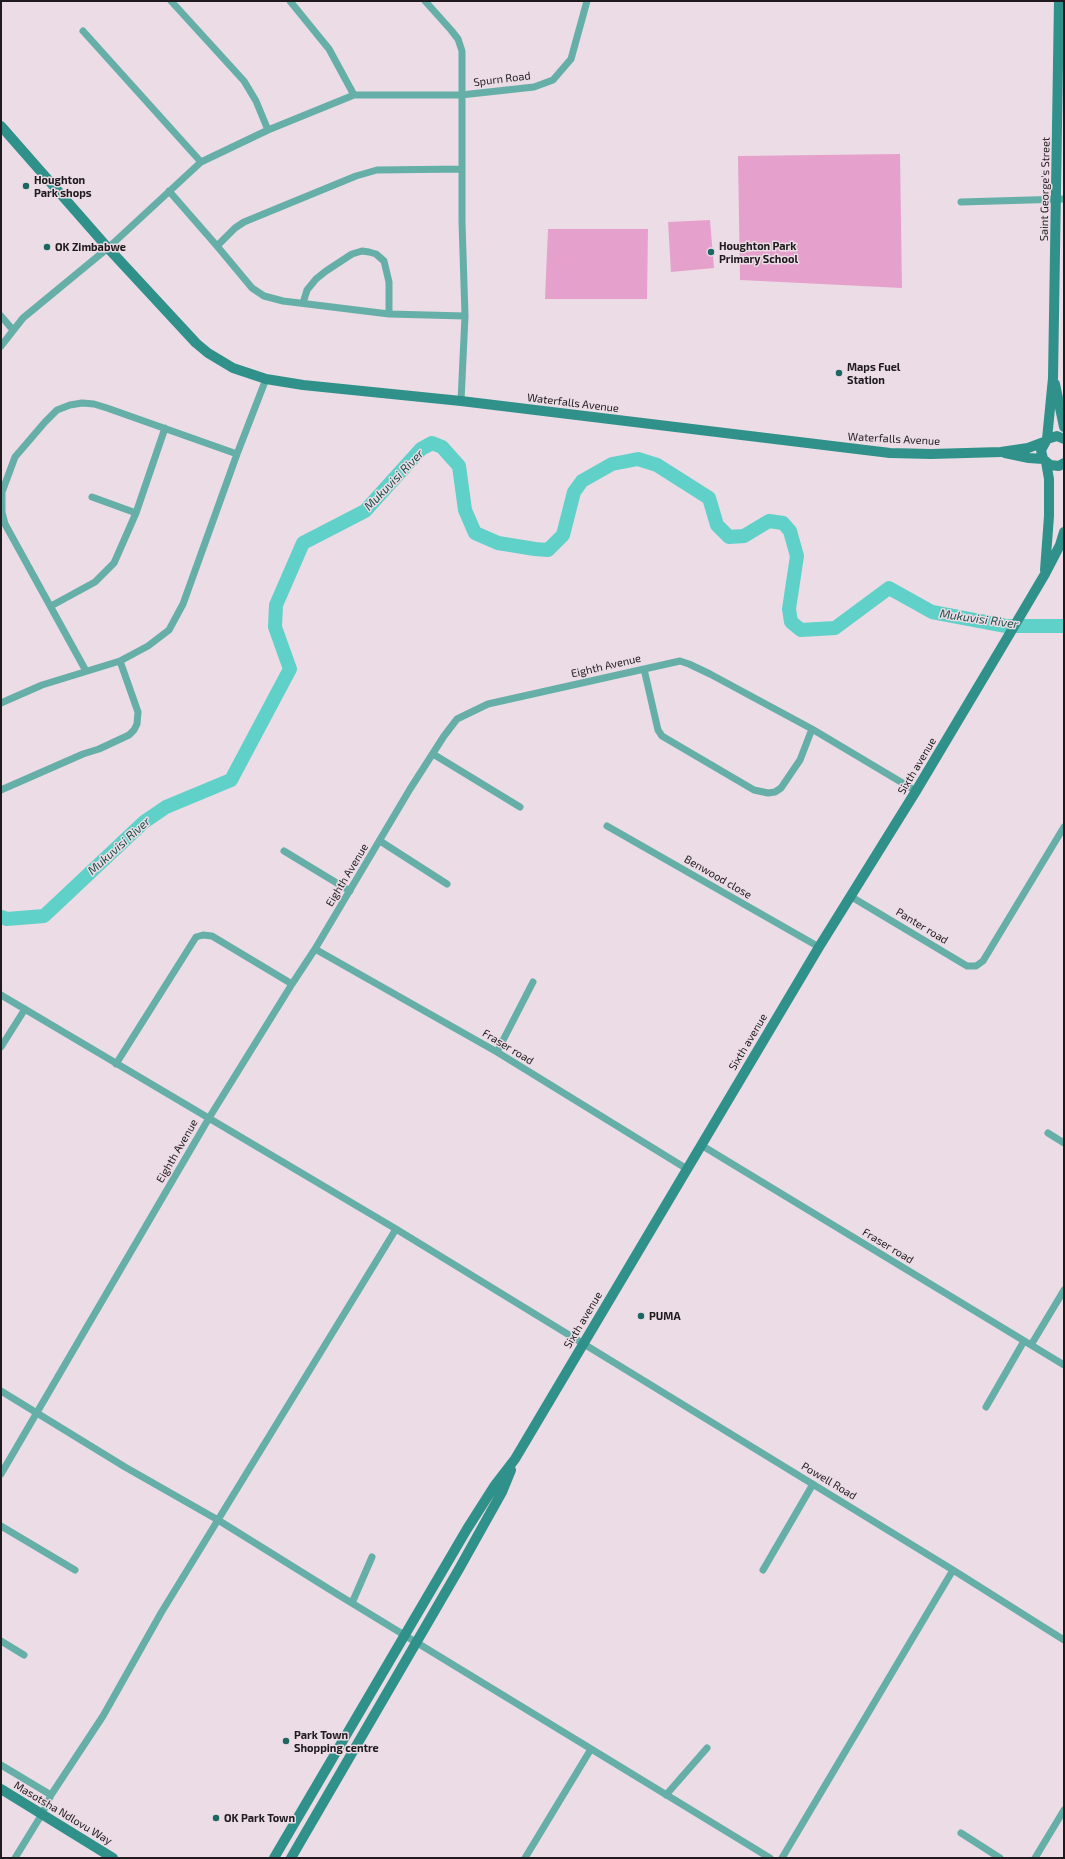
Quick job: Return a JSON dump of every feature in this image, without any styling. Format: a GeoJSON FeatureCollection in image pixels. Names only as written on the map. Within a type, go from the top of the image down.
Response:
{"type":"FeatureCollection","features":[{"type":"Feature","properties":{"kind":"street"},"geometry":{"type":"LineString","coordinates":[[171,1],[244,81],[256,101],[268,130]]}},
{"type":"Feature","properties":{"kind":"street"},"geometry":{"type":"LineString","coordinates":[[1,346],[23,318],[108,248],[201,162],[268,130],[354,95],[329,49],[290,1]]}},
{"type":"Feature","properties":{"kind":"street"},"geometry":{"type":"LineString","coordinates":[[425,1],[458,39],[462,51],[461,95],[465,316],[461,401]]}},
{"type":"Feature","properties":{"kind":"street","name":"Spurn Road"},"geometry":{"type":"LineString","coordinates":[[354,95],[461,95],[534,87],[553,80],[571,59],[587,1]]}},
{"type":"Feature","properties":{"kind":"street","name":"Saint George's Street"},"geometry":{"type":"LineString","coordinates":[[1045,574],[1049,516],[1049,479],[1041,450],[1046,440],[1053,378],[1060,199],[1059,1]]}},
{"type":"Feature","properties":{"kind":"street"},"geometry":{"type":"LineString","coordinates":[[83,31],[201,162]]}},
{"type":"Feature","properties":{"kind":"street","name":"Waterfalls Avenue"},"geometry":{"type":"LineString","coordinates":[[1,126],[108,248],[196,343],[221,362],[232,368],[266,379],[303,386],[461,401],[890,454],[1001,452],[1028,448],[1057,436],[1064,439]]}},
{"type":"Feature","properties":{"kind":"street"},"geometry":{"type":"LineString","coordinates":[[217,246],[235,228],[244,222],[356,176],[377,170],[462,169]]}},
{"type":"Feature","properties":{"kind":"street"},"geometry":{"type":"LineString","coordinates":[[169,191],[252,288],[264,296],[283,301],[389,314],[465,316]]}},
{"type":"Feature","properties":{"kind":"street"},"geometry":{"type":"LineString","coordinates":[[961,202],[1060,199]]}},
{"type":"Feature","properties":{"kind":"street"},"geometry":{"type":"LineString","coordinates":[[303,303],[307,290],[316,279],[352,254],[362,251],[376,254],[384,261],[389,282],[389,314]]}},
{"type":"Feature","properties":{"kind":"street"},"geometry":{"type":"LineString","coordinates":[[1,316],[13,330]]}},
{"type":"Feature","properties":{"kind":"street","name":"Saint George's Street"},"geometry":{"type":"LineString","coordinates":[[1053,378],[1062,405],[1064,427]]}},
{"type":"Feature","properties":{"kind":"street"},"geometry":{"type":"LineString","coordinates":[[1,703],[42,685],[120,661],[160,638],[169,630],[178,617],[266,379]]}},
{"type":"Feature","properties":{"kind":"street"},"geometry":{"type":"LineString","coordinates":[[86,671],[5,524],[2,512],[2,492],[16,457],[57,410],[70,405],[94,404],[237,454]]}},
{"type":"Feature","properties":{"kind":"street"},"geometry":{"type":"LineString","coordinates":[[51,606],[95,582],[114,563],[136,513],[165,428]]}},
{"type":"Feature","properties":{"kind":"street","name":"Waterfalls Avenue"},"geometry":{"type":"LineString","coordinates":[[1001,452],[1045,460],[1054,466],[1064,463]]}},
{"type":"Feature","properties":{"kind":"street"},"geometry":{"type":"LineString","coordinates":[[92,498],[136,513]]}},
{"type":"Feature","properties":{"kind":"street","name":"Sixth avenue"},"geometry":{"type":"LineString","coordinates":[[515,1458],[818,947],[916,792],[1027,605],[1060,545],[1064,532]]}},
{"type":"Feature","properties":{"kind":"street"},"geometry":{"type":"LineString","coordinates":[[1,790],[83,754],[99,749],[129,735],[134,730],[137,724],[138,712],[120,661]]}},
{"type":"Feature","properties":{"kind":"street","name":"Eighth Avenue"},"geometry":{"type":"LineString","coordinates":[[1,1474],[209,1118],[315,949],[452,723],[462,716],[488,704],[675,662],[689,664],[812,729],[916,792]]}},
{"type":"Feature","properties":{"kind":"street"},"geometry":{"type":"LineString","coordinates":[[644,669],[658,730],[662,736],[754,790],[768,793],[775,792],[781,788],[800,760],[812,729]]}},
{"type":"Feature","properties":{"kind":"street"},"geometry":{"type":"LineString","coordinates":[[433,754],[520,807]]}},
{"type":"Feature","properties":{"kind":"street","name":"Benwood close"},"geometry":{"type":"LineString","coordinates":[[607,826],[818,947]]}},
{"type":"Feature","properties":{"kind":"street","name":"Panter road"},"geometry":{"type":"LineString","coordinates":[[850,896],[967,966],[976,966],[983,961],[1064,827]]}},
{"type":"Feature","properties":{"kind":"street"},"geometry":{"type":"LineString","coordinates":[[380,841],[447,884]]}},
{"type":"Feature","properties":{"kind":"street"},"geometry":{"type":"LineString","coordinates":[[284,851],[350,891]]}},
{"type":"Feature","properties":{"kind":"street"},"geometry":{"type":"LineString","coordinates":[[116,1064],[196,937],[203,935],[212,936],[292,984]]}},
{"type":"Feature","properties":{"kind":"street","name":"Fraser road"},"geometry":{"type":"LineString","coordinates":[[315,949],[497,1052],[687,1169]]}},
{"type":"Feature","properties":{"kind":"street"},"geometry":{"type":"LineString","coordinates":[[497,1052],[533,982]]}},
{"type":"Feature","properties":{"kind":"street","name":"Powell Road"},"geometry":{"type":"LineString","coordinates":[[1,995],[396,1229],[953,1570],[1064,1640]]}},
{"type":"Feature","properties":{"kind":"street"},"geometry":{"type":"LineString","coordinates":[[1,1047],[25,1009]]}},
{"type":"Feature","properties":{"kind":"street"},"geometry":{"type":"LineString","coordinates":[[1048,1133],[1064,1142]]}},
{"type":"Feature","properties":{"kind":"street","name":"Fraser road"},"geometry":{"type":"LineString","coordinates":[[701,1146],[1064,1365]]}},
{"type":"Feature","properties":{"kind":"street"},"geometry":{"type":"LineString","coordinates":[[15,1858],[42,1814],[51,1796],[103,1716],[161,1612],[396,1229]]}},
{"type":"Feature","properties":{"kind":"street"},"geometry":{"type":"LineString","coordinates":[[1030,1345],[1064,1290]]}},
{"type":"Feature","properties":{"kind":"street"},"geometry":{"type":"LineString","coordinates":[[986,1407],[1024,1341]]}},
{"type":"Feature","properties":{"kind":"street"},"geometry":{"type":"LineString","coordinates":[[1,1391],[125,1467],[218,1520],[416,1643],[770,1858]]}},
{"type":"Feature","properties":{"kind":"street"},"geometry":{"type":"LineString","coordinates":[[274,1858],[467,1529],[494,1485],[515,1458]]}},
{"type":"Feature","properties":{"kind":"street"},"geometry":{"type":"LineString","coordinates":[[291,1858],[502,1492],[515,1458]]}},
{"type":"Feature","properties":{"kind":"street"},"geometry":{"type":"LineString","coordinates":[[763,1570],[813,1484]]}},
{"type":"Feature","properties":{"kind":"street"},"geometry":{"type":"LineString","coordinates":[[1,1526],[75,1570]]}},
{"type":"Feature","properties":{"kind":"street"},"geometry":{"type":"LineString","coordinates":[[352,1603],[372,1558]]}},
{"type":"Feature","properties":{"kind":"street"},"geometry":{"type":"LineString","coordinates":[[782,1858],[953,1570]]}},
{"type":"Feature","properties":{"kind":"street"},"geometry":{"type":"LineString","coordinates":[[1,1641],[24,1655]]}},
{"type":"Feature","properties":{"kind":"street"},"geometry":{"type":"LineString","coordinates":[[666,1794],[707,1748]]}},
{"type":"Feature","properties":{"kind":"street"},"geometry":{"type":"LineString","coordinates":[[525,1858],[591,1749]]}},
{"type":"Feature","properties":{"kind":"street"},"geometry":{"type":"LineString","coordinates":[[1,1765],[51,1796]]}},
{"type":"Feature","properties":{"kind":"street","name":"Masotsha Ndlovu Way"},"geometry":{"type":"LineString","coordinates":[[1,1789],[113,1858]]}},
{"type":"Feature","properties":{"kind":"street"},"geometry":{"type":"LineString","coordinates":[[1035,1858],[1064,1810]]}},
{"type":"Feature","properties":{"kind":"street"},"geometry":{"type":"LineString","coordinates":[[961,1833],[1000,1858]]}},
{"type":"Feature","properties":{"kind":"shaded area"},"geometry":{"type":"Polygon","coordinates":[[[900,154],[902,288],[740,280],[738,156],[900,154]]]}},
{"type":"Feature","properties":{"kind":"shaded area"},"geometry":{"type":"Polygon","coordinates":[[[710,220],[714,268],[671,272],[668,222],[710,220]]]}},
{"type":"Feature","properties":{"kind":"shaded area"},"geometry":{"type":"Polygon","coordinates":[[[548,229],[648,229],[647,299],[545,299],[548,229]]]}},
{"type":"Feature","properties":{"kind":"waterway","name":"Mukuvisi River"},"geometry":{"type":"LineString","coordinates":[[1,917],[7,919],[44,916],[144,822],[166,807],[231,780],[290,669],[275,627],[276,605],[303,543],[365,511],[421,449],[432,443],[442,447],[459,466],[465,510],[475,533],[498,543],[548,550],[563,535],[574,492],[582,481],[612,464],[638,459],[657,465],[709,498],[717,525],[729,537],[744,536],[769,521],[783,523],[790,531],[797,556],[789,609],[791,622],[801,630],[835,628],[889,588],[932,612],[1006,626],[1064,626]]}},
{"type":"Feature","properties":{"kind":"place","name":"Houghton Park shops"},"geometry":{"type":"Point","coordinates":[26,186]}},
{"type":"Feature","properties":{"kind":"place","name":"OK Zimbabwe"},"geometry":{"type":"Point","coordinates":[47,247]}},
{"type":"Feature","properties":{"kind":"place","name":"Houghton Park Primary School"},"geometry":{"type":"Point","coordinates":[711,252]}},
{"type":"Feature","properties":{"kind":"place","name":"Maps Fuel Station"},"geometry":{"type":"Point","coordinates":[839,373]}},
{"type":"Feature","properties":{"kind":"place","name":"PUMA"},"geometry":{"type":"Point","coordinates":[641,1316]}},
{"type":"Feature","properties":{"kind":"place","name":"Park Town Shopping centre"},"geometry":{"type":"Point","coordinates":[286,1741]}},
{"type":"Feature","properties":{"kind":"place","name":"OK Park Town"},"geometry":{"type":"Point","coordinates":[216,1818]}}]}
